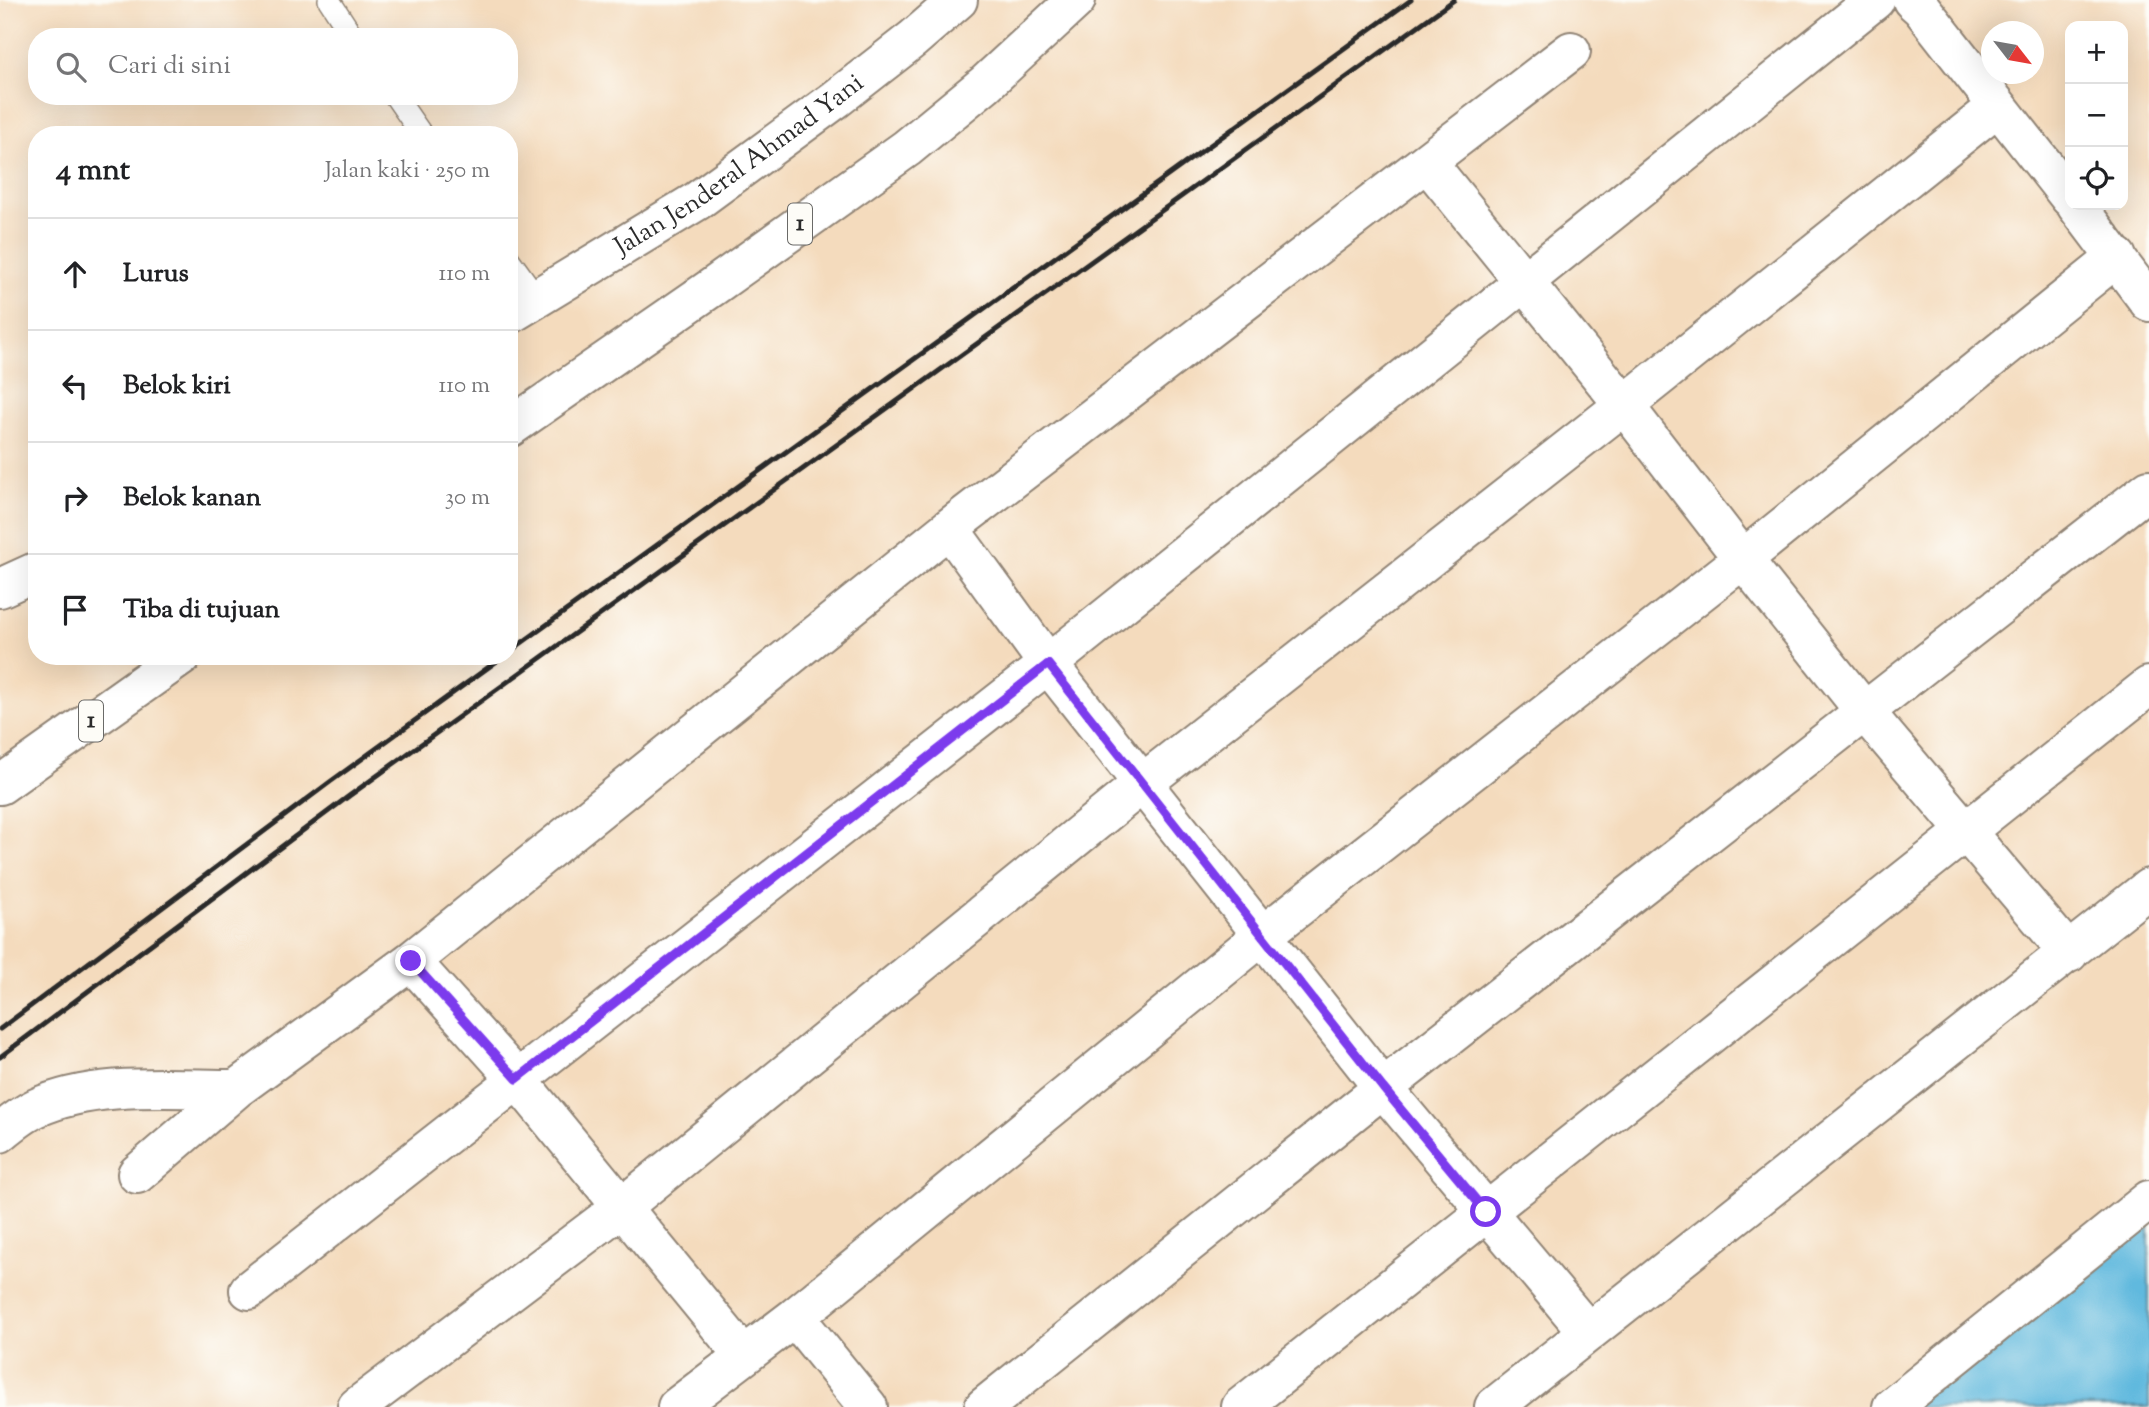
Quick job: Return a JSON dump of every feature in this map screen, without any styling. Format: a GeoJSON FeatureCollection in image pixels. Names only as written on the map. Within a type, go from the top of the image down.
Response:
{"type":"FeatureCollection","features":[{"type":"Feature","properties":{"kind":"main road","name":"Jalan Jenderal Ahmad Yani"},"geometry":{"type":"LineString","coordinates":[[523,306],[697,201],[858,82],[958,0]]}},
{"type":"Feature","properties":{"kind":"main road","name":"1"},"geometry":{"type":"LineString","coordinates":[[518,422],[907,148],[985,84],[1076,0]]}},
{"type":"Feature","properties":{"kind":"main road"},"geometry":{"type":"LineString","coordinates":[[249,1290],[1048,664],[1875,0]]}},
{"type":"Feature","properties":{"kind":"main road"},"geometry":{"type":"LineString","coordinates":[[1913,0],[2065,192]]}},
{"type":"Feature","properties":{"kind":"main road"},"geometry":{"type":"LineString","coordinates":[[137,1174],[236,1089],[411,961],[949,528],[1571,51]]}},
{"type":"Feature","properties":{"kind":"main road"},"geometry":{"type":"LineString","coordinates":[[357,1407],[622,1207],[1143,783],[1624,405],[1998,106]]}},
{"type":"Feature","properties":{"kind":"main road"},"geometry":{"type":"LineString","coordinates":[[1427,162],[1624,405],[1865,712],[2068,953]]}},
{"type":"Feature","properties":{"kind":"main road"},"geometry":{"type":"LineString","coordinates":[[2080,210],[2149,302]]}},
{"type":"Feature","properties":{"kind":"main road"},"geometry":{"type":"LineString","coordinates":[[677,1407],[795,1317],[1262,935],[1743,559],[2117,257]]}},
{"type":"Feature","properties":{"kind":"main road"},"geometry":{"type":"LineString","coordinates":[[984,1407],[1383,1088],[2149,489]]}},
{"type":"Feature","properties":{"kind":"main road"},"geometry":{"type":"LineString","coordinates":[[949,528],[1048,664],[1383,1088],[1588,1332]]}},
{"type":"Feature","properties":{"kind":"main road"},"geometry":{"type":"LineString","coordinates":[[0,588],[28,575]]}},
{"type":"Feature","properties":{"kind":"main road","name":"1"},"geometry":{"type":"LineString","coordinates":[[0,785],[169,665]]}},
{"type":"Feature","properties":{"kind":"main road"},"geometry":{"type":"LineString","coordinates":[[1241,1407],[2149,686]]}},
{"type":"Feature","properties":{"kind":"main road"},"geometry":{"type":"LineString","coordinates":[[1494,1407],[2149,888]]}},
{"type":"Feature","properties":{"kind":"main road"},"geometry":{"type":"LineString","coordinates":[[411,961],[517,1079],[744,1356]]}},
{"type":"Feature","properties":{"kind":"main road"},"geometry":{"type":"LineString","coordinates":[[0,1133],[35,1108],[69,1096],[100,1090],[236,1089]]}},
{"type":"Feature","properties":{"kind":"main road"},"geometry":{"type":"LineString","coordinates":[[1892,1407],[2149,1200]]}},
{"type":"Feature","properties":{"kind":"main road"},"geometry":{"type":"LineString","coordinates":[[795,1317],[868,1407]]}},
{"type":"Feature","properties":{"kind":"lane"},"geometry":{"type":"LineString","coordinates":[[329,0],[347,28]]}},
{"type":"Feature","properties":{"kind":"lane"},"geometry":{"type":"LineString","coordinates":[[401,105],[416,126]]}},
{"type":"Feature","properties":{"kind":"lane"},"geometry":{"type":"LineString","coordinates":[[518,289],[523,306]]}},
{"type":"Feature","properties":{"kind":"water"},"geometry":{"type":"Polygon","coordinates":[[[2149,1202],[2149,1407],[1892,1407],[2149,1202]]]}},
{"type":"Feature","properties":{"kind":"railway"},"geometry":{"type":"LineString","coordinates":[[518,645],[1411,0]]}},
{"type":"Feature","properties":{"kind":"railway"},"geometry":{"type":"LineString","coordinates":[[0,1057],[349,796],[1454,0]]}},
{"type":"Feature","properties":{"kind":"railway"},"geometry":{"type":"LineString","coordinates":[[0,1029],[330,782],[492,665]]}},
{"type":"Feature","properties":{"kind":"route"},"geometry":{"type":"LineString","coordinates":[[411,961],[517,1079],[1048,664],[1383,1088],[1486,1212]]}}]}
